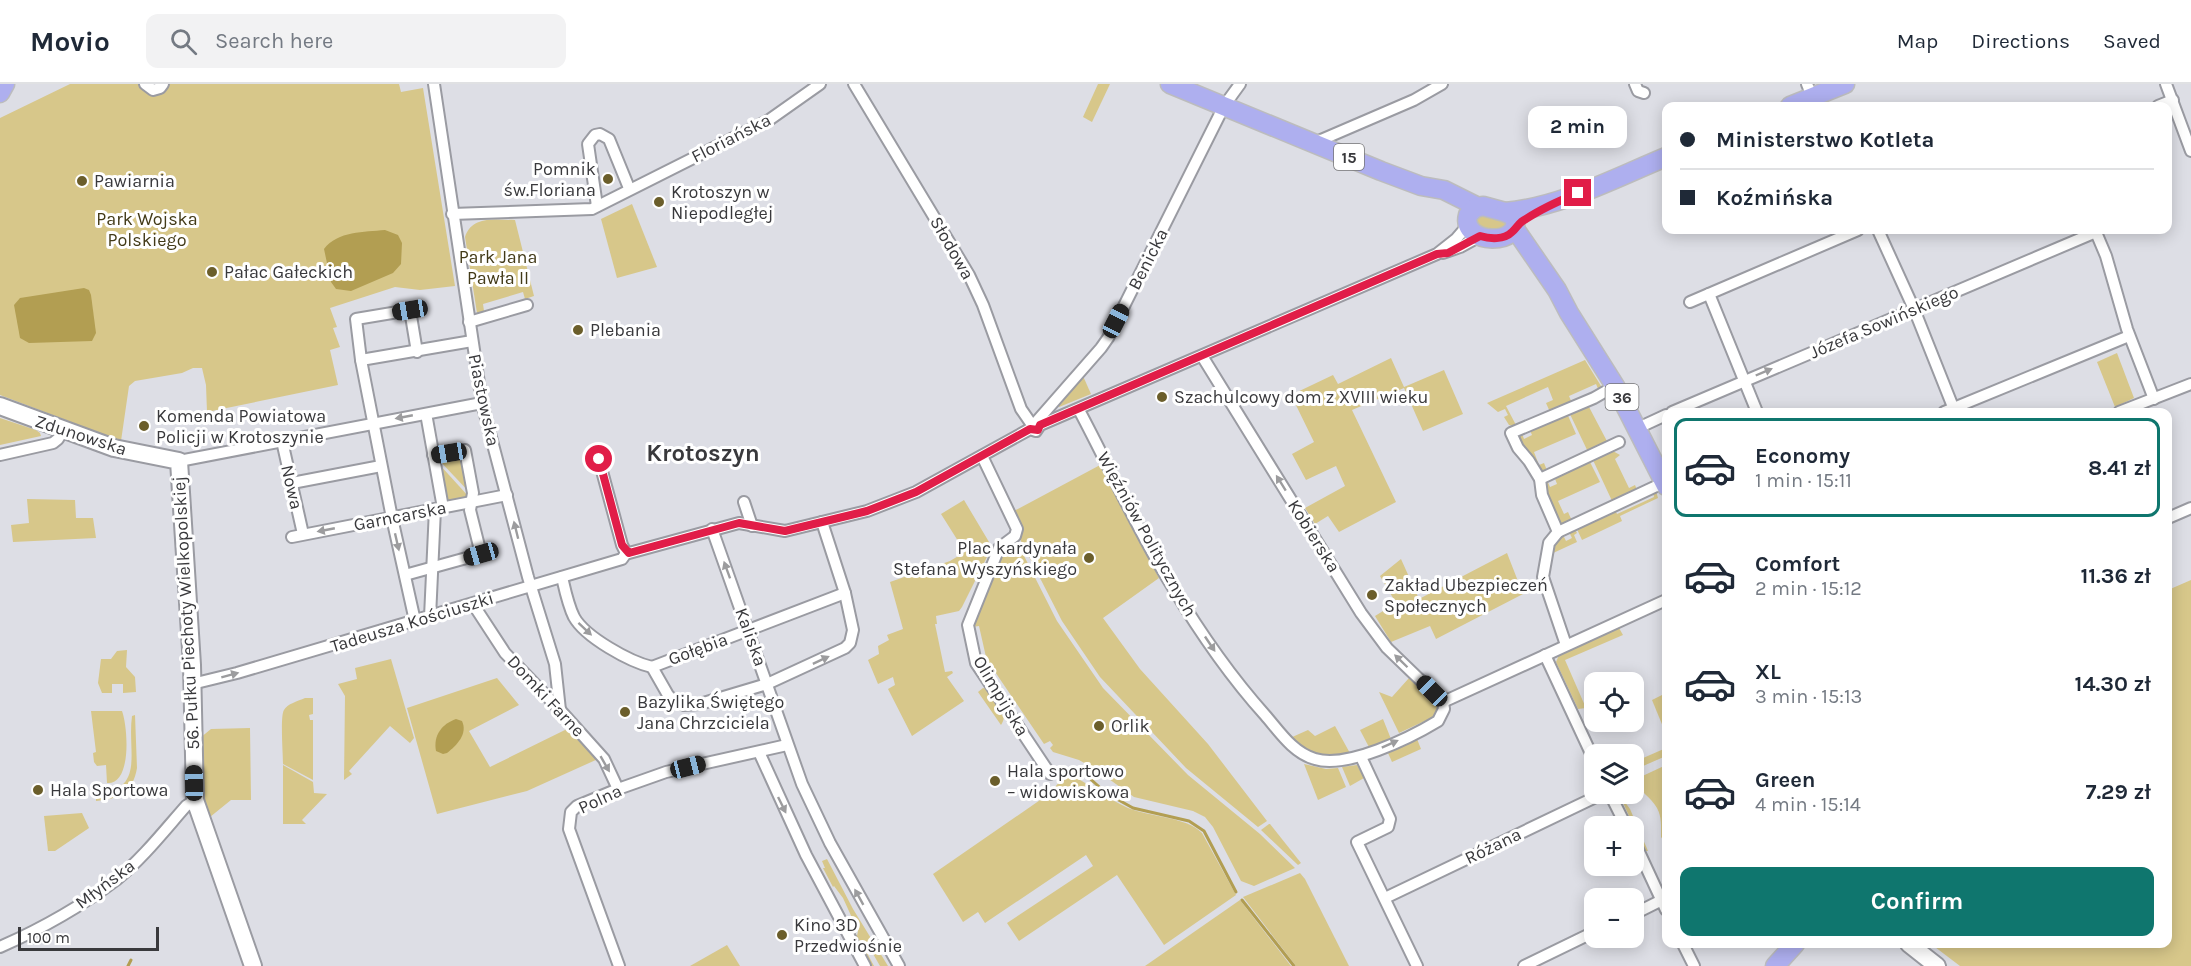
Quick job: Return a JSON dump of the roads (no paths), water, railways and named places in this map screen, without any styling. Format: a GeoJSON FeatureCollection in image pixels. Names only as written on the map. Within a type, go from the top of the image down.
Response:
{"type":"FeatureCollection","features":[{"type":"Feature","properties":{"kind":"main road"},"geometry":{"type":"LineString","coordinates":[[0,93],[5,84]]}},
{"type":"Feature","properties":{"kind":"main road","name":"15"},"geometry":{"type":"LineString","coordinates":[[1170,84],[1421,186],[1455,206],[1493,238],[1510,226],[1520,211],[1559,201],[1662,159]]}},
{"type":"Feature","properties":{"kind":"main road"},"geometry":{"type":"LineString","coordinates":[[1812,96],[1845,84]]}},
{"type":"Feature","properties":{"kind":"main road","name":"15"},"geometry":{"type":"LineString","coordinates":[[1473,221],[1510,226]]}},
{"type":"Feature","properties":{"kind":"main road","name":"36"},"geometry":{"type":"LineString","coordinates":[[1510,226],[1519,250],[1552,298],[1569,313],[1615,386],[1662,476]]}},
{"type":"Feature","properties":{"kind":"street"},"geometry":{"type":"LineString","coordinates":[[145,84],[153,90],[160,88],[163,84]]}},
{"type":"Feature","properties":{"kind":"street","name":"Piastowska"},"geometry":{"type":"LineString","coordinates":[[434,84],[482,403],[531,586],[555,664],[560,710]]}},
{"type":"Feature","properties":{"kind":"street","name":"Floriańska"},"geometry":{"type":"LineString","coordinates":[[452,214],[577,211],[597,207],[633,186],[769,120],[820,84]]}},
{"type":"Feature","properties":{"kind":"street","name":"Słodowa"},"geometry":{"type":"LineString","coordinates":[[854,84],[969,275],[983,305],[1021,409],[1034,424]]}},
{"type":"Feature","properties":{"kind":"street","name":"Benicka"},"geometry":{"type":"LineString","coordinates":[[1034,424],[1101,348],[1224,106],[1240,84]]}},
{"type":"Feature","properties":{"kind":"street"},"geometry":{"type":"LineString","coordinates":[[1314,143],[1414,100],[1442,84]]}},
{"type":"Feature","properties":{"kind":"street"},"geometry":{"type":"LineString","coordinates":[[1635,84],[1638,91],[1644,93]]}},
{"type":"Feature","properties":{"kind":"street"},"geometry":{"type":"LineString","coordinates":[[2166,84],[2191,151]]}},
{"type":"Feature","properties":{"kind":"street"},"geometry":{"type":"LineString","coordinates":[[2168,102],[2173,100]]}},
{"type":"Feature","properties":{"kind":"street"},"geometry":{"type":"LineString","coordinates":[[597,207],[588,144],[595,135],[600,134],[609,140],[633,186]]}},
{"type":"Feature","properties":{"kind":"street"},"geometry":{"type":"LineString","coordinates":[[1034,424],[1079,410],[1437,254],[1456,240],[1473,221]]}},
{"type":"Feature","properties":{"kind":"street"},"geometry":{"type":"LineString","coordinates":[[1437,254],[1448,253],[1473,221]]}},
{"type":"Feature","properties":{"kind":"street"},"geometry":{"type":"LineString","coordinates":[[1689,302],[1849,234]]}},
{"type":"Feature","properties":{"kind":"street"},"geometry":{"type":"LineString","coordinates":[[1880,234],[1914,309],[1950,408]]}},
{"type":"Feature","properties":{"kind":"street","name":"Józefa Sowińskiego"},"geometry":{"type":"LineString","coordinates":[[1681,408],[2089,234]]}},
{"type":"Feature","properties":{"kind":"street"},"geometry":{"type":"LineString","coordinates":[[2097,234],[2106,256],[2129,336],[2154,399]]}},
{"type":"Feature","properties":{"kind":"street"},"geometry":{"type":"LineString","coordinates":[[1709,294],[1755,408]]}},
{"type":"Feature","properties":{"kind":"street"},"geometry":{"type":"LineString","coordinates":[[469,322],[526,305]]}},
{"type":"Feature","properties":{"kind":"street"},"geometry":{"type":"LineString","coordinates":[[415,621],[381,466],[361,360],[356,318],[410,310],[417,351]]}},
{"type":"Feature","properties":{"kind":"street"},"geometry":{"type":"LineString","coordinates":[[1958,408],[2129,336]]}},
{"type":"Feature","properties":{"kind":"street"},"geometry":{"type":"LineString","coordinates":[[361,360],[472,341]]}},
{"type":"Feature","properties":{"kind":"street","name":"Kobierska"},"geometry":{"type":"LineString","coordinates":[[1202,356],[1361,613],[1387,648],[1443,702]]}},
{"type":"Feature","properties":{"kind":"street"},"geometry":{"type":"LineString","coordinates":[[2130,408],[2191,384]]}},
{"type":"Feature","properties":{"kind":"street"},"geometry":{"type":"LineString","coordinates":[[1558,532],[1542,495],[1539,479],[1530,461],[1518,448],[1510,433],[1594,398],[1615,386]]}},
{"type":"Feature","properties":{"kind":"street","name":"Zdunowska"},"geometry":{"type":"LineString","coordinates":[[0,406],[114,448],[178,461],[482,403]]}},
{"type":"Feature","properties":{"kind":"street","name":"Więźniów Politycznych"},"geometry":{"type":"LineString","coordinates":[[1079,410],[1172,587],[1210,645],[1252,701],[1303,755],[1322,761],[1345,761],[1361,757],[1438,721],[1444,709],[1443,702]]}},
{"type":"Feature","properties":{"kind":"street"},"geometry":{"type":"LineString","coordinates":[[1638,428],[1662,417]]}},
{"type":"Feature","properties":{"kind":"street"},"geometry":{"type":"LineString","coordinates":[[427,419],[439,508],[430,616]]}},
{"type":"Feature","properties":{"kind":"street","name":"Tadeusza Kościuszki"},"geometry":{"type":"LineString","coordinates":[[192,684],[473,604],[622,559],[627,552],[631,553],[712,529],[739,523],[785,531],[867,511],[898,500],[979,457],[1034,424]]}},
{"type":"Feature","properties":{"kind":"street"},"geometry":{"type":"LineString","coordinates":[[0,455],[53,443],[64,429]]}},
{"type":"Feature","properties":{"kind":"street","name":"Nowa"},"geometry":{"type":"LineString","coordinates":[[282,441],[292,483],[297,536]]}},
{"type":"Feature","properties":{"kind":"street"},"geometry":{"type":"LineString","coordinates":[[1539,479],[1619,442]]}},
{"type":"Feature","properties":{"kind":"street"},"geometry":{"type":"LineString","coordinates":[[405,575],[481,554],[470,510],[473,493],[465,450],[433,455]]}},
{"type":"Feature","properties":{"kind":"street","name":"Olimpijska"},"geometry":{"type":"LineString","coordinates":[[979,457],[1017,529],[1015,536],[999,548],[978,605],[969,620],[975,660],[1050,774]]}},
{"type":"Feature","properties":{"kind":"street"},"geometry":{"type":"LineString","coordinates":[[599,459],[622,545],[627,552]]}},
{"type":"Feature","properties":{"kind":"street","name":"56. Pułku Piechoty Wielkopolskiej"},"geometry":{"type":"LineString","coordinates":[[178,461],[192,684],[195,800],[253,966]]}},
{"type":"Feature","properties":{"kind":"street"},"geometry":{"type":"LineString","coordinates":[[292,483],[381,466]]}},
{"type":"Feature","properties":{"kind":"street"},"geometry":{"type":"LineString","coordinates":[[1566,645],[1543,577],[1549,543],[1558,532],[1662,486]]}},
{"type":"Feature","properties":{"kind":"street","name":"Garncarska"},"geometry":{"type":"LineString","coordinates":[[297,536],[507,495]]}},
{"type":"Feature","properties":{"kind":"street"},"geometry":{"type":"LineString","coordinates":[[744,502],[752,526]]}},
{"type":"Feature","properties":{"kind":"street"},"geometry":{"type":"LineString","coordinates":[[2172,516],[2191,508]]}},
{"type":"Feature","properties":{"kind":"street"},"geometry":{"type":"LineString","coordinates":[[562,577],[570,605],[580,625],[602,643],[643,664],[652,666],[668,695],[674,701],[684,705],[700,704],[767,684],[845,648],[850,643],[853,630],[845,593],[822,522]]}},
{"type":"Feature","properties":{"kind":"street","name":"Kaliska"},"geometry":{"type":"LineString","coordinates":[[712,529],[802,784],[830,843],[899,966]]}},
{"type":"Feature","properties":{"kind":"street","name":"Gołębia"},"geometry":{"type":"LineString","coordinates":[[652,666],[845,593]]}},
{"type":"Feature","properties":{"kind":"street"},"geometry":{"type":"LineString","coordinates":[[1443,702],[1662,602]]}},
{"type":"Feature","properties":{"kind":"street","name":"Domki Farne"},"geometry":{"type":"LineString","coordinates":[[473,604],[505,653],[604,759],[618,789]]}},
{"type":"Feature","properties":{"kind":"street"},"geometry":{"type":"LineString","coordinates":[[1545,655],[1587,744]]}},
{"type":"Feature","properties":{"kind":"street","name":"Polna"},"geometry":{"type":"LineString","coordinates":[[619,966],[569,829],[571,812],[577,806],[666,772],[787,745]]}},
{"type":"Feature","properties":{"kind":"street"},"geometry":{"type":"LineString","coordinates":[[759,752],[806,855],[865,966]]}},
{"type":"Feature","properties":{"kind":"street"},"geometry":{"type":"LineString","coordinates":[[1361,757],[1390,819],[1388,827],[1357,842],[1417,966]]}},
{"type":"Feature","properties":{"kind":"street","name":"Młyńska"},"geometry":{"type":"LineString","coordinates":[[0,947],[45,927],[116,880],[186,806],[195,800]]}},
{"type":"Feature","properties":{"kind":"street","name":"Różana"},"geometry":{"type":"LineString","coordinates":[[1385,898],[1584,803]]}},
{"type":"Feature","properties":{"kind":"street"},"geometry":{"type":"LineString","coordinates":[[1644,862],[1662,901]]}},
{"type":"Feature","properties":{"kind":"street"},"geometry":{"type":"LineString","coordinates":[[1644,911],[1662,906]]}},
{"type":"Feature","properties":{"kind":"street"},"geometry":{"type":"LineString","coordinates":[[1524,966],[1584,937]]}},
{"type":"Feature","properties":{"kind":"street"},"geometry":{"type":"LineString","coordinates":[[1685,948],[1694,966]]}},
{"type":"Feature","properties":{"kind":"street"},"geometry":{"type":"LineString","coordinates":[[1914,948],[1937,966]]}},
{"type":"Feature","properties":{"kind":"waterway"},"geometry":{"type":"LineString","coordinates":[[1075,771],[1086,775],[1106,793],[1133,808],[1189,821],[1204,831],[1236,892]]}},
{"type":"Feature","properties":{"kind":"waterway"},"geometry":{"type":"LineString","coordinates":[[1242,900],[1294,966]]}},
{"type":"Feature","properties":{"kind":"waterway"},"geometry":{"type":"LineString","coordinates":[[128,966],[131,960]]}},
{"type":"Feature","properties":{"kind":"place","name":"Pomnik św.Floriana"},"geometry":{"type":"Point","coordinates":[608,179]}},
{"type":"Feature","properties":{"kind":"place","name":"Pawiarnia"},"geometry":{"type":"Point","coordinates":[82,181]}},
{"type":"Feature","properties":{"kind":"place","name":"Krotoszyn w Niepodległej"},"geometry":{"type":"Point","coordinates":[659,202]}},
{"type":"Feature","properties":{"kind":"place","name":"Pałac Gałeckich"},"geometry":{"type":"Point","coordinates":[212,272]}},
{"type":"Feature","properties":{"kind":"place","name":"Plebania"},"geometry":{"type":"Point","coordinates":[578,330]}},
{"type":"Feature","properties":{"kind":"place","name":"Szachulcowy dom z XVIII wieku"},"geometry":{"type":"Point","coordinates":[1162,397]}},
{"type":"Feature","properties":{"kind":"place","name":"Komenda Powiatowa Policji w Krotoszynie"},"geometry":{"type":"Point","coordinates":[144,426]}},
{"type":"Feature","properties":{"kind":"place","name":"Plac kardynała Stefana Wyszyńskiego"},"geometry":{"type":"Point","coordinates":[1089,558]}},
{"type":"Feature","properties":{"kind":"place","name":"Zakład Ubezpieczeń Społecznych"},"geometry":{"type":"Point","coordinates":[1372,595]}},
{"type":"Feature","properties":{"kind":"place","name":"Bazylika Świętego Jana Chrzciciela"},"geometry":{"type":"Point","coordinates":[625,712]}},
{"type":"Feature","properties":{"kind":"place","name":"Orlik"},"geometry":{"type":"Point","coordinates":[1099,726]}},
{"type":"Feature","properties":{"kind":"place","name":"Hala sportowo – widowiskowa"},"geometry":{"type":"Point","coordinates":[995,781]}},
{"type":"Feature","properties":{"kind":"place","name":"Hala Sportowa"},"geometry":{"type":"Point","coordinates":[38,790]}},
{"type":"Feature","properties":{"kind":"place","name":"Kino 3D Przedwiośnie"},"geometry":{"type":"Point","coordinates":[782,935]}},
{"type":"Feature","properties":{"kind":"district","name":"Krotoszyn"},"geometry":{"type":"Point","coordinates":[703,453]}},
{"type":"Feature","properties":{"kind":"park label","name":"Park Wojska Polskiego"},"geometry":{"type":"Point","coordinates":[147,229]}},
{"type":"Feature","properties":{"kind":"park label","name":"Park Jana Pawła II"},"geometry":{"type":"Point","coordinates":[498,267]}}]}
